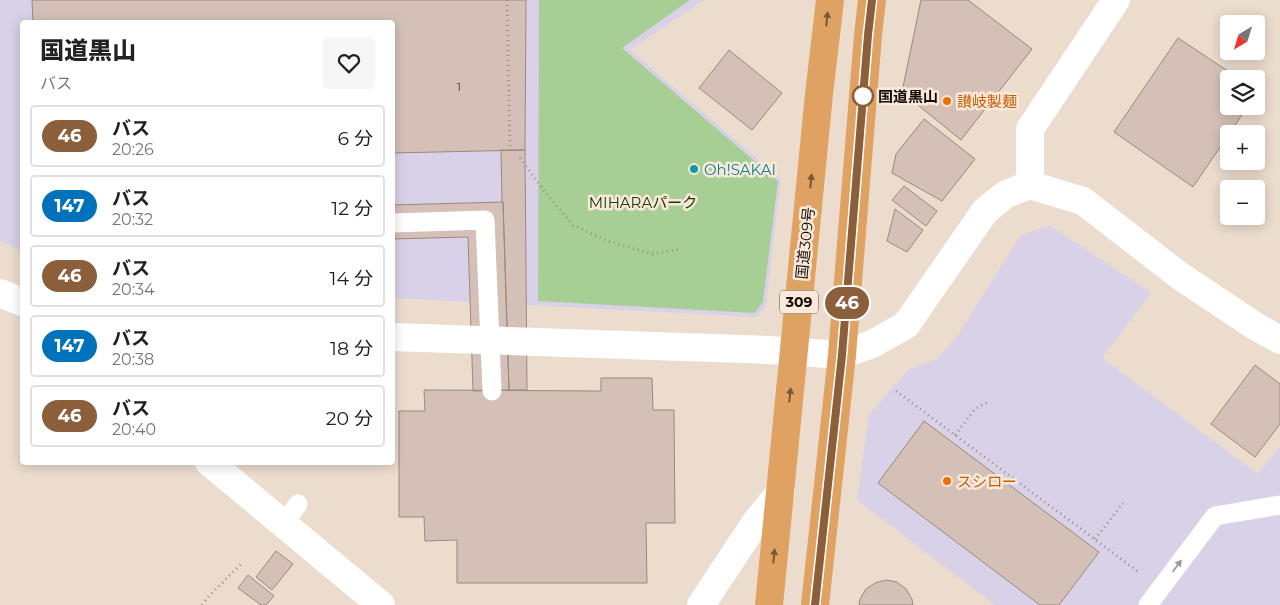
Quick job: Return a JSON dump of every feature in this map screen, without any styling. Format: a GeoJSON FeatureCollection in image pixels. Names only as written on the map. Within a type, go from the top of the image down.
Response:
{"type":"FeatureCollection","features":[{"type":"Feature","properties":{"kind":"highway","name":"国道309号"},"geometry":{"type":"LineString","coordinates":[[769,605],[819,94],[830,0]]}},
{"type":"Feature","properties":{"kind":"highway"},"geometry":{"type":"LineString","coordinates":[[815,605],[842,355],[872,0]]}},
{"type":"Feature","properties":{"kind":"street"},"geometry":{"type":"LineString","coordinates":[[1030,185],[1030,129],[1116,0]]}},
{"type":"Feature","properties":{"kind":"street"},"geometry":{"type":"LineString","coordinates":[[395,337],[842,355],[872,344],[906,325],[985,211],[1006,194],[1030,185],[1083,201],[1180,276],[1255,326],[1280,340]]}},
{"type":"Feature","properties":{"kind":"street"},"geometry":{"type":"LineString","coordinates":[[0,293],[20,301]]}},
{"type":"Feature","properties":{"kind":"street"},"geometry":{"type":"LineString","coordinates":[[215,465],[291,514],[381,605]]}},
{"type":"Feature","properties":{"kind":"street"},"geometry":{"type":"LineString","coordinates":[[701,605],[756,522],[780,491]]}},
{"type":"Feature","properties":{"kind":"lane"},"geometry":{"type":"LineString","coordinates":[[395,223],[485,220],[492,390]]}},
{"type":"Feature","properties":{"kind":"lane"},"geometry":{"type":"LineString","coordinates":[[1148,605],[1215,516],[1280,505]]}},
{"type":"Feature","properties":{"kind":"path"},"geometry":{"type":"LineString","coordinates":[[507,0],[510,151]]}},
{"type":"Feature","properties":{"kind":"path"},"geometry":{"type":"LineString","coordinates":[[520,158],[544,192],[573,225],[607,241],[653,254],[679,249]]}},
{"type":"Feature","properties":{"kind":"path"},"geometry":{"type":"LineString","coordinates":[[896,391],[1160,588]]}},
{"type":"Feature","properties":{"kind":"path"},"geometry":{"type":"LineString","coordinates":[[956,436],[975,408],[988,402]]}},
{"type":"Feature","properties":{"kind":"path"},"geometry":{"type":"LineString","coordinates":[[1095,539],[1123,503]]}},
{"type":"Feature","properties":{"kind":"path"},"geometry":{"type":"LineString","coordinates":[[202,605],[208,596],[242,563]]}},
{"type":"Feature","properties":{"kind":"shaded area"},"geometry":{"type":"Polygon","coordinates":[[[0,0],[704,0],[630,50],[781,179],[766,306],[757,317],[395,298],[395,20],[20,20],[20,250],[0,241],[0,0]]]}},
{"type":"Feature","properties":{"kind":"shaded area"},"geometry":{"type":"Polygon","coordinates":[[[1049,225],[1151,293],[1102,358],[1258,474],[1280,446],[1280,605],[995,605],[857,500],[869,415],[908,370],[937,359],[958,335],[1020,236],[1049,225]]]}},
{"type":"Feature","properties":{"kind":"green space","name":"MIHARAパーク"},"geometry":{"type":"Polygon","coordinates":[[[539,0],[690,0],[622,48],[778,181],[763,302],[755,313],[538,301],[539,0]]]}},
{"type":"Feature","properties":{"kind":"building"},"geometry":{"type":"Polygon","coordinates":[[[32,0],[526,0],[525,150],[395,153],[395,20],[33,20],[32,0]]]}},
{"type":"Feature","properties":{"kind":"building"},"geometry":{"type":"Polygon","coordinates":[[[921,0],[968,0],[1032,49],[961,140],[902,92],[921,0]]]}},
{"type":"Feature","properties":{"kind":"building"},"geometry":{"type":"Polygon","coordinates":[[[1178,38],[1226,70],[1220,70],[1220,115],[1242,115],[1235,125],[1220,125],[1220,147],[1193,187],[1114,132],[1178,38]]]}},
{"type":"Feature","properties":{"kind":"building"},"geometry":{"type":"Polygon","coordinates":[[[729,50],[782,93],[752,130],[699,88],[729,50]]]}},
{"type":"Feature","properties":{"kind":"building"},"geometry":{"type":"Polygon","coordinates":[[[924,119],[975,159],[942,201],[892,173],[896,154],[924,119]]]}},
{"type":"Feature","properties":{"kind":"building"},"geometry":{"type":"Polygon","coordinates":[[[501,150],[525,150],[527,390],[509,390],[501,150]]]}},
{"type":"Feature","properties":{"kind":"building"},"geometry":{"type":"Polygon","coordinates":[[[904,186],[937,211],[926,226],[892,200],[904,186]]]}},
{"type":"Feature","properties":{"kind":"building"},"geometry":{"type":"Polygon","coordinates":[[[503,202],[509,390],[473,391],[468,237],[395,239],[395,205],[503,202]]]}},
{"type":"Feature","properties":{"kind":"building"},"geometry":{"type":"Polygon","coordinates":[[[895,209],[923,230],[907,252],[887,241],[895,209]]]}},
{"type":"Feature","properties":{"kind":"building"},"geometry":{"type":"Polygon","coordinates":[[[1255,365],[1280,384],[1280,424],[1255,457],[1211,424],[1255,365]]]}},
{"type":"Feature","properties":{"kind":"building"},"geometry":{"type":"Polygon","coordinates":[[[601,378],[652,378],[653,410],[674,410],[675,523],[646,523],[647,583],[457,583],[457,540],[425,541],[424,517],[399,517],[399,411],[425,411],[424,390],[601,391],[601,378]]]}},
{"type":"Feature","properties":{"kind":"building"},"geometry":{"type":"Polygon","coordinates":[[[924,421],[1099,552],[1059,605],[1040,605],[878,483],[924,421]]]}},
{"type":"Feature","properties":{"kind":"building"},"geometry":{"type":"Polygon","coordinates":[[[276,551],[293,564],[272,590],[256,577],[276,551]]]}},
{"type":"Feature","properties":{"kind":"building"},"geometry":{"type":"Polygon","coordinates":[[[248,575],[274,596],[266,605],[261,605],[238,588],[248,575]]]}},
{"type":"Feature","properties":{"kind":"building"},"geometry":{"type":"Polygon","coordinates":[[[886,580],[897,582],[906,589],[913,605],[859,605],[866,589],[875,583],[886,580]]]}},
{"type":"Feature","properties":{"kind":"bus line","name":"46"},"geometry":{"type":"LineString","coordinates":[[815,605],[842,355],[872,0]]}},
{"type":"Feature","properties":{"kind":"place","name":"国道黒山"},"geometry":{"type":"Point","coordinates":[863,96]}},
{"type":"Feature","properties":{"kind":"place","name":"讃岐製麺"},"geometry":{"type":"Point","coordinates":[947,101]}},
{"type":"Feature","properties":{"kind":"place","name":"Oh!SAKAI"},"geometry":{"type":"Point","coordinates":[694,169]}},
{"type":"Feature","properties":{"kind":"place","name":"スシロー"},"geometry":{"type":"Point","coordinates":[947,481]}}]}
